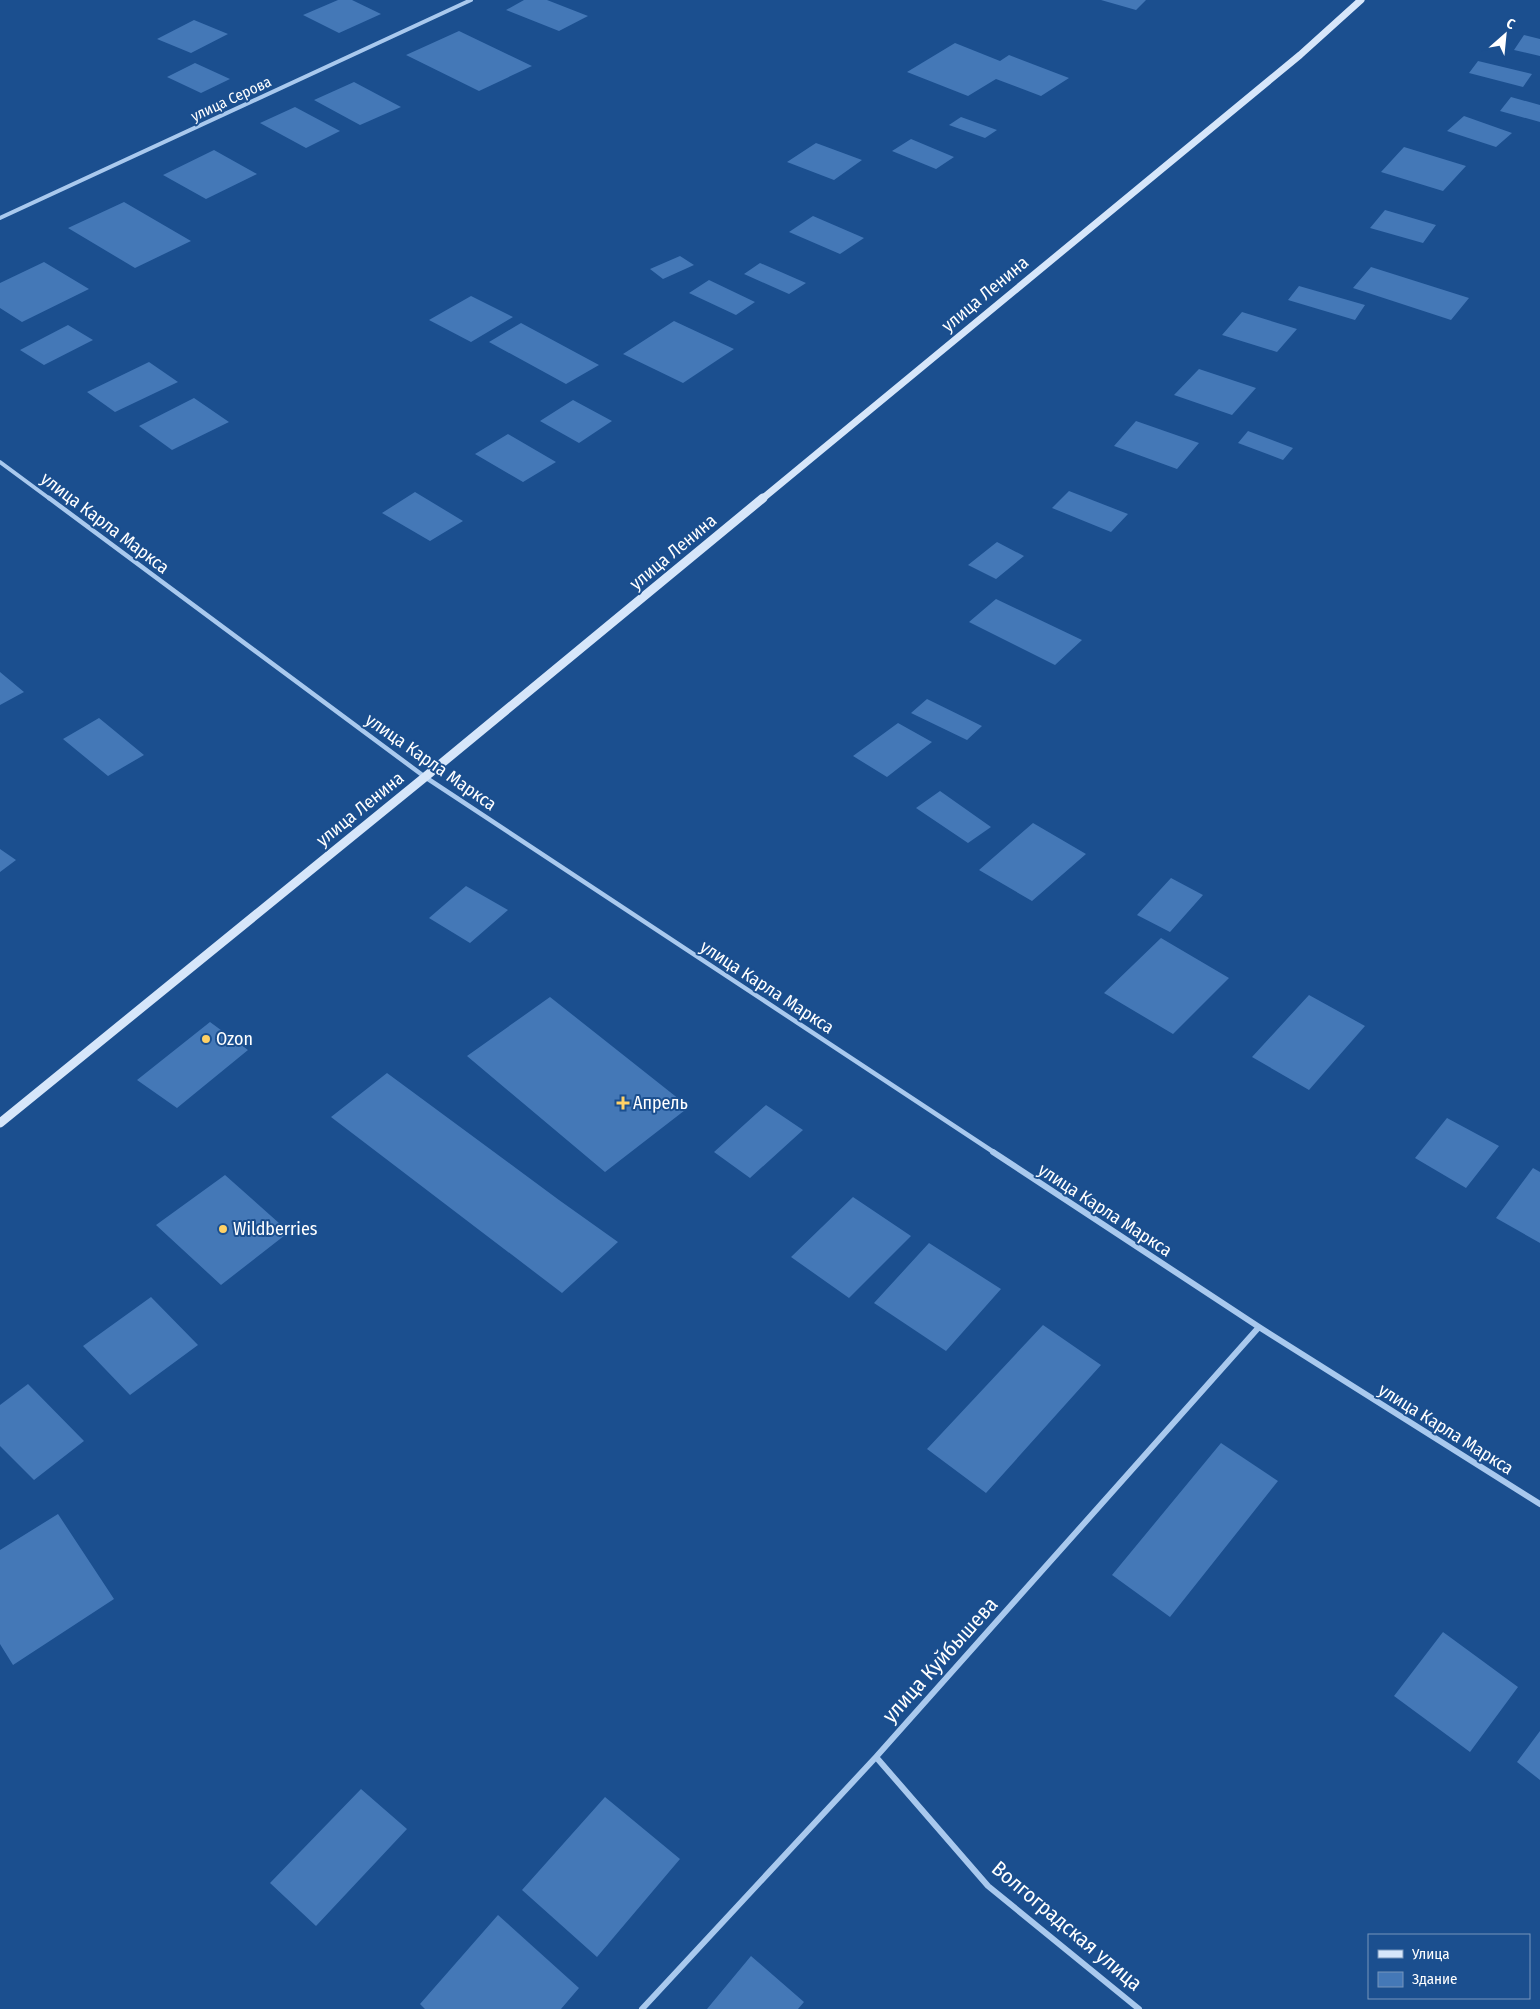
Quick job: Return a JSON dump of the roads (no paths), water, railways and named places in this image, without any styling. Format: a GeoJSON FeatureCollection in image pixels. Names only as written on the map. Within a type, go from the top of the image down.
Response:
{"type":"FeatureCollection","features":[{"type":"Feature","properties":{"kind":"main road","name":"улица Ленина"},"geometry":{"type":"LineString","coordinates":[[0,1123],[425,777],[1300,55],[1361,0]]}},
{"type":"Feature","properties":{"kind":"street","name":"улица Серова"},"geometry":{"type":"LineString","coordinates":[[0,218],[471,0]]}},
{"type":"Feature","properties":{"kind":"street","name":"улица Карла Маркса"},"geometry":{"type":"LineString","coordinates":[[0,462],[425,777],[1259,1327],[1540,1504]]}},
{"type":"Feature","properties":{"kind":"street","name":"улица Куйбышева"},"geometry":{"type":"LineString","coordinates":[[642,2009],[876,1756],[1259,1327]]}},
{"type":"Feature","properties":{"kind":"street","name":"Волгоградская улица"},"geometry":{"type":"LineString","coordinates":[[876,1756],[988,1886],[1139,2009]]}},
{"type":"Feature","properties":{"kind":"place","name":"Ozon"},"geometry":{"type":"Point","coordinates":[206,1039]}},
{"type":"Feature","properties":{"kind":"place","name":"Апрель"},"geometry":{"type":"Point","coordinates":[623,1103]}},
{"type":"Feature","properties":{"kind":"place","name":"Wildberries"},"geometry":{"type":"Point","coordinates":[223,1229]}}]}
